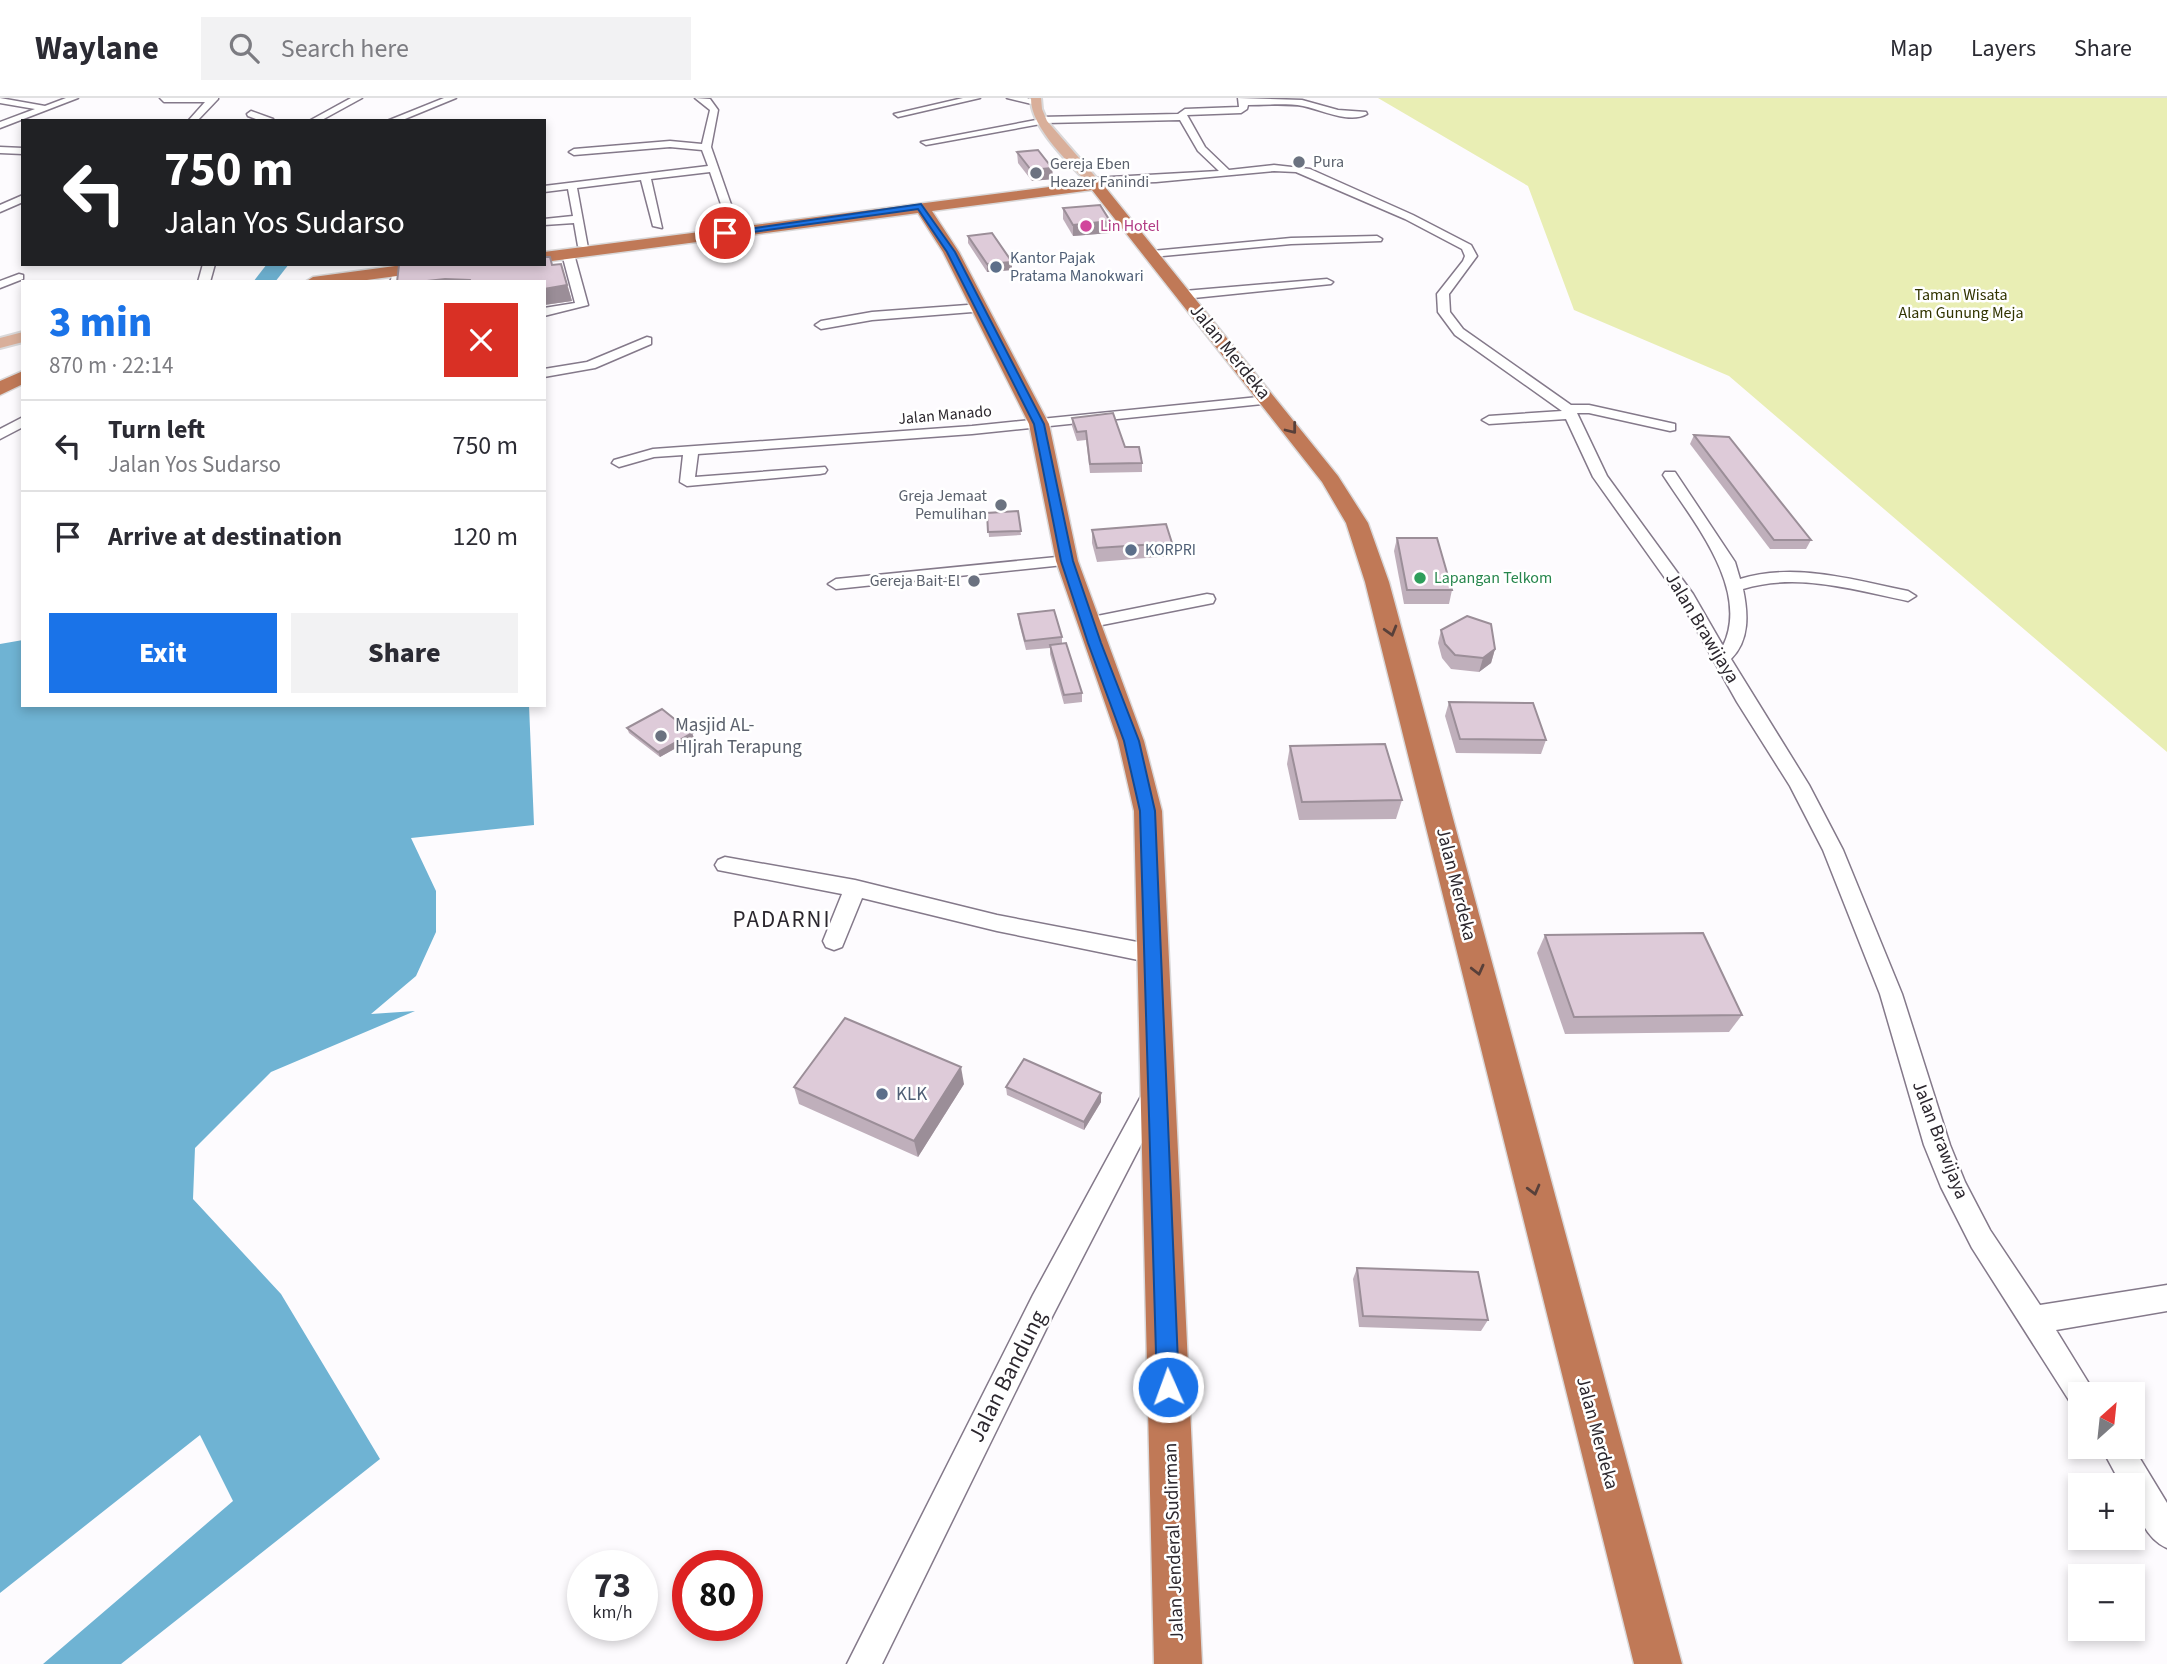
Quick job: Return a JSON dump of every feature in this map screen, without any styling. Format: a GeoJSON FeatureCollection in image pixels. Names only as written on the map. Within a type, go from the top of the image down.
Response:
{"type":"FeatureCollection","features":[{"type":"Feature","properties":{"kind":"highway"},"geometry":{"type":"LineString","coordinates":[[546,254],[584,246],[1102,183]]}},
{"type":"Feature","properties":{"kind":"highway"},"geometry":{"type":"LineString","coordinates":[[546,254],[568,254],[916,201],[1102,183]]}},
{"type":"Feature","properties":{"kind":"highway","name":"Jalan Merdeka"},"geometry":{"type":"LineString","coordinates":[[1102,183],[1152,254],[1331,480],[1357,523],[1377,582],[1658,1664]]}},
{"type":"Feature","properties":{"kind":"highway","name":"Jalan Jenderal Sudirman"},"geometry":{"type":"LineString","coordinates":[[921,206],[951,252],[1039,424],[1067,561],[1131,741],[1148,811],[1178,1664]]}},
{"type":"Feature","properties":{"kind":"highway"},"geometry":{"type":"LineString","coordinates":[[396,279],[455,266]]}},
{"type":"Feature","properties":{"kind":"highway"},"geometry":{"type":"LineString","coordinates":[[331,280],[455,266]]}},
{"type":"Feature","properties":{"kind":"highway"},"geometry":{"type":"LineString","coordinates":[[0,381],[21,370]]}},
{"type":"Feature","properties":{"kind":"highway"},"geometry":{"type":"LineString","coordinates":[[0,389],[21,377]]}},
{"type":"Feature","properties":{"kind":"main road"},"geometry":{"type":"LineString","coordinates":[[1019,99],[1038,110],[1102,183]]}},
{"type":"Feature","properties":{"kind":"main road"},"geometry":{"type":"LineString","coordinates":[[0,343],[21,338]]}},
{"type":"Feature","properties":{"kind":"street"},"geometry":{"type":"LineString","coordinates":[[0,125],[74,98]]}},
{"type":"Feature","properties":{"kind":"street"},"geometry":{"type":"LineString","coordinates":[[355,111],[361,98]]}},
{"type":"Feature","properties":{"kind":"street"},"geometry":{"type":"LineString","coordinates":[[317,119],[361,98]]}},
{"type":"Feature","properties":{"kind":"street"},"geometry":{"type":"LineString","coordinates":[[396,119],[452,98]]}},
{"type":"Feature","properties":{"kind":"street"},"geometry":{"type":"LineString","coordinates":[[699,98],[707,101],[715,110],[705,147],[730,216]]}},
{"type":"Feature","properties":{"kind":"street"},"geometry":{"type":"LineString","coordinates":[[898,114],[976,98]]}},
{"type":"Feature","properties":{"kind":"street"},"geometry":{"type":"LineString","coordinates":[[164,99],[214,99]]}},
{"type":"Feature","properties":{"kind":"street"},"geometry":{"type":"LineString","coordinates":[[194,119],[214,99]]}},
{"type":"Feature","properties":{"kind":"street"},"geometry":{"type":"LineString","coordinates":[[0,100],[46,108]]}},
{"type":"Feature","properties":{"kind":"street"},"geometry":{"type":"LineString","coordinates":[[1227,173],[1201,149],[1182,114],[1241,110],[1242,100],[1302,103],[1338,113],[1363,114]]}},
{"type":"Feature","properties":{"kind":"street"},"geometry":{"type":"LineString","coordinates":[[926,142],[1038,110],[1183,117]]}},
{"type":"Feature","properties":{"kind":"street"},"geometry":{"type":"LineString","coordinates":[[251,114],[265,119]]}},
{"type":"Feature","properties":{"kind":"street"},"geometry":{"type":"LineString","coordinates":[[575,152],[670,144],[705,147]]}},
{"type":"Feature","properties":{"kind":"street"},"geometry":{"type":"LineString","coordinates":[[2,151],[21,151]]}},
{"type":"Feature","properties":{"kind":"street","name":"Jalan Brawijaya"},"geometry":{"type":"LineString","coordinates":[[1102,183],[1275,167],[1307,171],[1461,244],[1471,256],[1443,294],[1444,312],[1459,332],[1569,412],[1600,477],[1685,594],[1721,659],[1799,785],[1833,850],[1891,994],[1933,1133],[1954,1187],[1982,1239],[2074,1382]]}},
{"type":"Feature","properties":{"kind":"street"},"geometry":{"type":"LineString","coordinates":[[546,190],[711,169]]}},
{"type":"Feature","properties":{"kind":"street"},"geometry":{"type":"LineString","coordinates":[[645,177],[658,226]]}},
{"type":"Feature","properties":{"kind":"street"},"geometry":{"type":"LineString","coordinates":[[572,186],[584,246]]}},
{"type":"Feature","properties":{"kind":"street"},"geometry":{"type":"LineString","coordinates":[[0,209],[21,199]]}},
{"type":"Feature","properties":{"kind":"street"},"geometry":{"type":"LineString","coordinates":[[546,222],[579,219]]}},
{"type":"Feature","properties":{"kind":"street"},"geometry":{"type":"LineString","coordinates":[[1152,254],[1291,241],[1377,239]]}},
{"type":"Feature","properties":{"kind":"street"},"geometry":{"type":"LineString","coordinates":[[546,312],[582,305],[568,254]]}},
{"type":"Feature","properties":{"kind":"street"},"geometry":{"type":"LineString","coordinates":[[0,285],[19,277]]}},
{"type":"Feature","properties":{"kind":"street"},"geometry":{"type":"LineString","coordinates":[[1184,295],[1327,282]]}},
{"type":"Feature","properties":{"kind":"street"},"geometry":{"type":"LineString","coordinates":[[821,325],[872,316],[981,308]]}},
{"type":"Feature","properties":{"kind":"street"},"geometry":{"type":"LineString","coordinates":[[546,373],[601,362],[648,341]]}},
{"type":"Feature","properties":{"kind":"street","name":"Jalan Manado"},"geometry":{"type":"LineString","coordinates":[[619,464],[653,453],[1039,424],[1268,400]]}},
{"type":"Feature","properties":{"kind":"street"},"geometry":{"type":"LineString","coordinates":[[1489,420],[1589,409],[1670,428]]}},
{"type":"Feature","properties":{"kind":"street"},"geometry":{"type":"LineString","coordinates":[[0,435],[21,422]]}},
{"type":"Feature","properties":{"kind":"street"},"geometry":{"type":"LineString","coordinates":[[691,450],[688,483],[820,470]]}},
{"type":"Feature","properties":{"kind":"street"},"geometry":{"type":"LineString","coordinates":[[1670,475],[1727,562],[1734,586],[1736,633],[1733,647],[1721,659]]}},
{"type":"Feature","properties":{"kind":"street"},"geometry":{"type":"LineString","coordinates":[[836,584],[1067,561]]}},
{"type":"Feature","properties":{"kind":"street"},"geometry":{"type":"LineString","coordinates":[[1734,586],[1754,578],[1782,575],[1815,578],[1908,596]]}},
{"type":"Feature","properties":{"kind":"street"},"geometry":{"type":"LineString","coordinates":[[1087,623],[1207,599]]}},
{"type":"Feature","properties":{"kind":"street"},"geometry":{"type":"LineString","coordinates":[[725,865],[855,888],[997,923],[1153,954]]}},
{"type":"Feature","properties":{"kind":"street"},"geometry":{"type":"LineString","coordinates":[[834,941],[855,888]]}},
{"type":"Feature","properties":{"kind":"street","name":"Jalan Bandung"},"geometry":{"type":"LineString","coordinates":[[864,1664],[1043,1305],[1156,1091]]}},
{"type":"Feature","properties":{"kind":"street"},"geometry":{"type":"LineString","coordinates":[[1120,1160],[1159,1166]]}},
{"type":"Feature","properties":{"kind":"street"},"geometry":{"type":"LineString","coordinates":[[2034,1320],[2167,1298]]}},
{"type":"Feature","properties":{"kind":"street"},"geometry":{"type":"LineString","coordinates":[[2124,1460],[2167,1532]]}},
{"type":"Feature","properties":{"kind":"green space","name":"Taman Wisata Alam Gunung Meja"},"geometry":{"type":"Polygon","coordinates":[[[1378,98],[2167,98],[2167,752],[1729,376],[1574,310],[1528,186],[1378,98]]]}},
{"type":"Feature","properties":{"kind":"water"},"geometry":{"type":"Polygon","coordinates":[[[21,640],[21,707],[529,707],[534,825],[411,838],[436,891],[436,932],[416,976],[371,1014],[415,1011],[271,1072],[195,1148],[193,1199],[281,1294],[380,1459],[121,1664],[43,1664],[233,1501],[200,1435],[0,1593],[0,644],[21,640]]]}},
{"type":"Feature","properties":{"kind":"building"},"geometry":{"type":"Polygon","coordinates":[[[1038,150],[1052,168],[1031,170],[1017,152],[1038,150]]]}},
{"type":"Feature","properties":{"kind":"building"},"geometry":{"type":"Polygon","coordinates":[[[1100,205],[1110,221],[1073,225],[1063,208],[1100,205]]]}},
{"type":"Feature","properties":{"kind":"building"},"geometry":{"type":"Polygon","coordinates":[[[992,233],[1012,262],[987,264],[968,236],[992,233]]]}},
{"type":"Feature","properties":{"kind":"building"},"geometry":{"type":"Polygon","coordinates":[[[546,257],[550,257],[552,265],[561,264],[567,285],[546,289],[546,280],[397,280],[399,266],[546,266],[546,257]]]}},
{"type":"Feature","properties":{"kind":"building"},"geometry":{"type":"Polygon","coordinates":[[[1113,413],[1125,447],[1139,447],[1142,463],[1090,464],[1086,431],[1077,432],[1072,418],[1113,413]]]}},
{"type":"Feature","properties":{"kind":"building"},"geometry":{"type":"Polygon","coordinates":[[[1694,435],[1729,437],[1811,540],[1774,540],[1694,435]]]}},
{"type":"Feature","properties":{"kind":"building"},"geometry":{"type":"Polygon","coordinates":[[[1018,511],[1021,531],[988,532],[987,513],[1018,511]]]}},
{"type":"Feature","properties":{"kind":"building"},"geometry":{"type":"Polygon","coordinates":[[[1166,524],[1172,543],[1097,548],[1092,530],[1166,524]]]}},
{"type":"Feature","properties":{"kind":"building","name":"Lapangan Telkom"},"geometry":{"type":"Polygon","coordinates":[[[1397,538],[1437,538],[1452,590],[1407,590],[1397,538]]]}},
{"type":"Feature","properties":{"kind":"building"},"geometry":{"type":"Polygon","coordinates":[[[1054,610],[1062,637],[1025,641],[1018,614],[1054,610]]]}},
{"type":"Feature","properties":{"kind":"building"},"geometry":{"type":"Polygon","coordinates":[[[1467,616],[1491,624],[1495,649],[1483,658],[1455,655],[1445,644],[1441,630],[1467,616]]]}},
{"type":"Feature","properties":{"kind":"building"},"geometry":{"type":"Polygon","coordinates":[[[1066,643],[1082,693],[1064,695],[1050,645],[1066,643]]]}},
{"type":"Feature","properties":{"kind":"building"},"geometry":{"type":"Polygon","coordinates":[[[1449,702],[1533,703],[1546,740],[1460,739],[1449,702]]]}},
{"type":"Feature","properties":{"kind":"building","name":"Masjid AL- HIjrah Terapung"},"geometry":{"type":"Polygon","coordinates":[[[662,709],[692,733],[658,752],[627,728],[662,709]]]}},
{"type":"Feature","properties":{"kind":"building"},"geometry":{"type":"Polygon","coordinates":[[[1385,744],[1402,800],[1302,802],[1290,746],[1385,744]]]}},
{"type":"Feature","properties":{"kind":"building"},"geometry":{"type":"Polygon","coordinates":[[[1703,933],[1742,1015],[1574,1017],[1545,935],[1703,933]]]}},
{"type":"Feature","properties":{"kind":"building","name":"KLK"},"geometry":{"type":"Polygon","coordinates":[[[845,1018],[961,1067],[914,1141],[794,1087],[845,1018]]]}},
{"type":"Feature","properties":{"kind":"building"},"geometry":{"type":"Polygon","coordinates":[[[1024,1059],[1101,1093],[1084,1122],[1006,1087],[1024,1059]]]}},
{"type":"Feature","properties":{"kind":"building"},"geometry":{"type":"Polygon","coordinates":[[[1357,1268],[1478,1272],[1488,1320],[1363,1316],[1357,1268]]]}},
{"type":"Feature","properties":{"kind":"waterway"},"geometry":{"type":"LineString","coordinates":[[265,280],[277,266]]}},
{"type":"Feature","properties":{"kind":"place","name":"Pura"},"geometry":{"type":"Point","coordinates":[1299,162]}},
{"type":"Feature","properties":{"kind":"place","name":"Gereja Eben Heazer Fanindi"},"geometry":{"type":"Point","coordinates":[1036,173]}},
{"type":"Feature","properties":{"kind":"place","name":"Lin Hotel"},"geometry":{"type":"Point","coordinates":[1086,226]}},
{"type":"Feature","properties":{"kind":"place","name":"Kantor Pajak Pratama Manokwari"},"geometry":{"type":"Point","coordinates":[996,267]}},
{"type":"Feature","properties":{"kind":"place","name":"Greja Jemaat Pemulihan"},"geometry":{"type":"Point","coordinates":[1001,505]}},
{"type":"Feature","properties":{"kind":"place","name":"KORPRI"},"geometry":{"type":"Point","coordinates":[1131,550]}},
{"type":"Feature","properties":{"kind":"place","name":"Lapangan Telkom"},"geometry":{"type":"Point","coordinates":[1420,578]}},
{"type":"Feature","properties":{"kind":"place","name":"Gereja Bait-El"},"geometry":{"type":"Point","coordinates":[974,581]}},
{"type":"Feature","properties":{"kind":"place","name":"Masjid AL- HIjrah Terapung"},"geometry":{"type":"Point","coordinates":[661,736]}},
{"type":"Feature","properties":{"kind":"place","name":"KLK"},"geometry":{"type":"Point","coordinates":[882,1094]}},
{"type":"Feature","properties":{"kind":"district","name":"PADARNI"},"geometry":{"type":"Point","coordinates":[782,919]}},
{"type":"Feature","properties":{"kind":"route"},"geometry":{"type":"LineString","coordinates":[[725,233],[921,206],[951,252],[1039,424],[1067,561],[1131,741],[1148,811],[1168,1387]]}}]}
